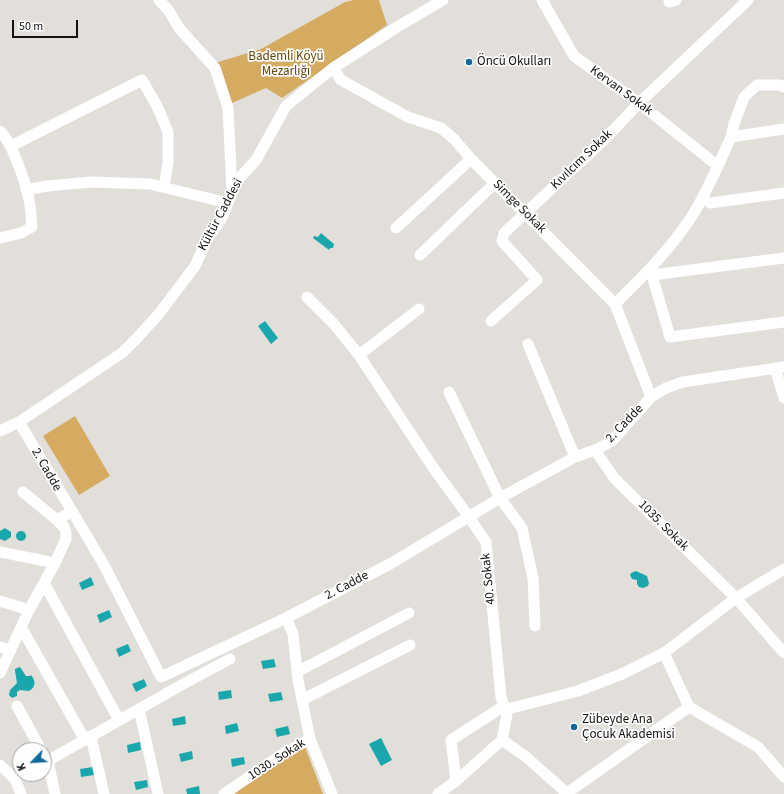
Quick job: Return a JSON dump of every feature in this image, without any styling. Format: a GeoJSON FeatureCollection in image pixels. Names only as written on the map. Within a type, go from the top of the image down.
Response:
{"type":"FeatureCollection","features":[{"type":"Feature","properties":{"kind":"street"},"geometry":{"type":"LineString","coordinates":[[26,190],[47,186],[92,182],[150,184],[230,199],[228,108],[215,68],[179,28],[169,11],[159,0]]}},
{"type":"Feature","properties":{"kind":"street","name":"Kültür Caddesi"},"geometry":{"type":"LineString","coordinates":[[0,431],[19,422],[122,353],[158,315],[195,266],[207,240],[222,218],[236,182],[256,160],[286,106],[333,68],[396,27],[442,0]]}},
{"type":"Feature","properties":{"kind":"street","name":"Kervan Sokak"},"geometry":{"type":"LineString","coordinates":[[542,0],[574,56],[639,103],[718,166]]}},
{"type":"Feature","properties":{"kind":"street","name":"Kıvılcım Sokak"},"geometry":{"type":"LineString","coordinates":[[491,322],[537,280],[502,241],[504,233],[604,140],[639,103],[748,0]]}},
{"type":"Feature","properties":{"kind":"street","name":"Simge Sokak"},"geometry":{"type":"LineString","coordinates":[[333,68],[341,80],[408,117],[441,128],[454,139],[495,183],[616,304],[651,398]]}},
{"type":"Feature","properties":{"kind":"street"},"geometry":{"type":"LineString","coordinates":[[11,146],[142,80],[157,106],[168,132],[168,163],[164,187]]}},
{"type":"Feature","properties":{"kind":"street"},"geometry":{"type":"LineString","coordinates":[[616,304],[653,266],[680,233],[700,203],[731,137],[734,124],[744,98],[757,85],[780,85],[784,87]]}},
{"type":"Feature","properties":{"kind":"street"},"geometry":{"type":"LineString","coordinates":[[731,137],[784,129]]}},
{"type":"Feature","properties":{"kind":"street"},"geometry":{"type":"LineString","coordinates":[[0,131],[11,146],[26,190],[30,206],[32,227],[21,233],[0,238]]}},
{"type":"Feature","properties":{"kind":"street"},"geometry":{"type":"LineString","coordinates":[[396,228],[472,159]]}},
{"type":"Feature","properties":{"kind":"street"},"geometry":{"type":"LineString","coordinates":[[420,255],[495,183]]}},
{"type":"Feature","properties":{"kind":"street"},"geometry":{"type":"LineString","coordinates":[[710,204],[784,194]]}},
{"type":"Feature","properties":{"kind":"street"},"geometry":{"type":"LineString","coordinates":[[784,258],[652,275],[670,337],[784,322]]}},
{"type":"Feature","properties":{"kind":"street","name":"40. Sokak"},"geometry":{"type":"LineString","coordinates":[[307,298],[333,323],[359,355],[432,466],[486,542],[501,697],[506,707]]}},
{"type":"Feature","properties":{"kind":"street"},"geometry":{"type":"LineString","coordinates":[[359,355],[420,309]]}},
{"type":"Feature","properties":{"kind":"street"},"geometry":{"type":"LineString","coordinates":[[528,344],[575,457]]}},
{"type":"Feature","properties":{"kind":"street"},"geometry":{"type":"LineString","coordinates":[[779,367],[784,398]]}},
{"type":"Feature","properties":{"kind":"street","name":"2. Cadde"},"geometry":{"type":"LineString","coordinates":[[19,422],[71,512],[104,565],[161,677],[286,618],[390,564],[500,498],[575,457],[595,450],[612,441],[651,398],[666,388],[683,382],[779,367]]}},
{"type":"Feature","properties":{"kind":"street"},"geometry":{"type":"LineString","coordinates":[[448,392],[500,498],[522,528],[533,578],[535,626]]}},
{"type":"Feature","properties":{"kind":"street","name":"1035. Sokak"},"geometry":{"type":"LineString","coordinates":[[595,450],[616,479],[736,598],[784,653]]}},
{"type":"Feature","properties":{"kind":"street"},"geometry":{"type":"LineString","coordinates":[[0,673],[29,610],[55,563],[66,539],[64,527],[23,492]]}},
{"type":"Feature","properties":{"kind":"street"},"geometry":{"type":"LineString","coordinates":[[57,520],[71,512]]}},
{"type":"Feature","properties":{"kind":"street"},"geometry":{"type":"LineString","coordinates":[[0,552],[55,563]]}},
{"type":"Feature","properties":{"kind":"street"},"geometry":{"type":"LineString","coordinates":[[456,781],[451,740],[506,707],[578,691],[622,674],[664,653],[736,598],[784,569]]}},
{"type":"Feature","properties":{"kind":"street"},"geometry":{"type":"LineString","coordinates":[[44,583],[119,720]]}},
{"type":"Feature","properties":{"kind":"street"},"geometry":{"type":"LineString","coordinates":[[0,601],[29,610]]}},
{"type":"Feature","properties":{"kind":"street"},"geometry":{"type":"LineString","coordinates":[[297,672],[409,613]]}},
{"type":"Feature","properties":{"kind":"street"},"geometry":{"type":"LineString","coordinates":[[286,618],[293,634],[297,672],[310,738],[332,794]]}},
{"type":"Feature","properties":{"kind":"street"},"geometry":{"type":"LineString","coordinates":[[21,627],[88,738],[104,794]]}},
{"type":"Feature","properties":{"kind":"street"},"geometry":{"type":"LineString","coordinates":[[302,700],[410,645]]}},
{"type":"Feature","properties":{"kind":"street"},"geometry":{"type":"LineString","coordinates":[[0,647],[11,650]]}},
{"type":"Feature","properties":{"kind":"street"},"geometry":{"type":"LineString","coordinates":[[664,653],[689,708],[758,747],[784,776]]}},
{"type":"Feature","properties":{"kind":"street"},"geometry":{"type":"LineString","coordinates":[[52,756],[88,738],[185,682],[230,659]]}},
{"type":"Feature","properties":{"kind":"street"},"geometry":{"type":"LineString","coordinates":[[17,706],[37,742]]}},
{"type":"Feature","properties":{"kind":"street"},"geometry":{"type":"LineString","coordinates":[[438,794],[456,781],[502,740],[506,707]]}},
{"type":"Feature","properties":{"kind":"street"},"geometry":{"type":"LineString","coordinates":[[502,740],[525,756],[568,794],[689,708]]}},
{"type":"Feature","properties":{"kind":"street"},"geometry":{"type":"LineString","coordinates":[[139,709],[158,794]]}},
{"type":"Feature","properties":{"kind":"street","name":"1030. Sokak"},"geometry":{"type":"LineString","coordinates":[[224,794],[284,753],[310,738]]}},
{"type":"Feature","properties":{"kind":"street"},"geometry":{"type":"LineString","coordinates":[[0,765],[12,772]]}},
{"type":"Feature","properties":{"kind":"street"},"geometry":{"type":"LineString","coordinates":[[20,782],[21,794]]}},
{"type":"Feature","properties":{"kind":"street"},"geometry":{"type":"LineString","coordinates":[[51,782],[55,794]]}},
{"type":"Feature","properties":{"kind":"green space","name":"Bademli Köyü Mezarlığı"},"geometry":{"type":"Polygon","coordinates":[[[354,0],[379,0],[387,25],[282,98],[266,88],[232,103],[221,68],[215,63],[261,49],[345,2],[354,0]]]}},
{"type":"Feature","properties":{"kind":"green space"},"geometry":{"type":"Polygon","coordinates":[[[75,416],[110,476],[79,495],[43,436],[75,416]]]}},
{"type":"Feature","properties":{"kind":"green space"},"geometry":{"type":"Polygon","coordinates":[[[305,747],[323,794],[234,794],[271,768],[305,747]]]}},
{"type":"Feature","properties":{"kind":"water"},"geometry":{"type":"Polygon","coordinates":[[[321,233],[334,244],[333,248],[330,248],[329,250],[313,238],[314,236],[318,237],[321,233]]]}},
{"type":"Feature","properties":{"kind":"water"},"geometry":{"type":"Polygon","coordinates":[[[265,321],[278,338],[271,344],[258,326],[265,321]]]}},
{"type":"Feature","properties":{"kind":"water"},"geometry":{"type":"Polygon","coordinates":[[[5,528],[11,532],[11,537],[5,541],[0,539],[0,531],[5,528]]]}},
{"type":"Feature","properties":{"kind":"water"},"geometry":{"type":"Polygon","coordinates":[[[19,531],[23,531],[26,536],[23,541],[19,541],[16,538],[16,534],[19,531]]]}},
{"type":"Feature","properties":{"kind":"water"},"geometry":{"type":"Polygon","coordinates":[[[636,571],[647,576],[649,583],[648,586],[643,588],[639,587],[637,580],[632,579],[630,575],[631,573],[636,571]]]}},
{"type":"Feature","properties":{"kind":"water"},"geometry":{"type":"Polygon","coordinates":[[[91,577],[94,585],[82,590],[79,583],[91,577]]]}},
{"type":"Feature","properties":{"kind":"water"},"geometry":{"type":"Polygon","coordinates":[[[109,610],[112,617],[100,623],[97,615],[109,610]]]}},
{"type":"Feature","properties":{"kind":"water"},"geometry":{"type":"Polygon","coordinates":[[[128,644],[131,651],[119,657],[116,649],[128,644]]]}},
{"type":"Feature","properties":{"kind":"water"},"geometry":{"type":"Polygon","coordinates":[[[274,659],[276,667],[263,669],[261,661],[274,659]]]}},
{"type":"Feature","properties":{"kind":"water"},"geometry":{"type":"Polygon","coordinates":[[[20,667],[26,676],[31,675],[34,679],[34,686],[29,691],[20,690],[17,692],[17,696],[12,698],[9,695],[10,690],[17,683],[15,669],[20,667]]]}},
{"type":"Feature","properties":{"kind":"water"},"geometry":{"type":"Polygon","coordinates":[[[144,679],[147,686],[136,692],[132,684],[144,679]]]}},
{"type":"Feature","properties":{"kind":"water"},"geometry":{"type":"Polygon","coordinates":[[[231,690],[232,698],[219,700],[218,692],[231,690]]]}},
{"type":"Feature","properties":{"kind":"water"},"geometry":{"type":"Polygon","coordinates":[[[281,692],[283,700],[270,702],[268,694],[281,692]]]}},
{"type":"Feature","properties":{"kind":"water"},"geometry":{"type":"Polygon","coordinates":[[[185,716],[186,724],[173,726],[172,719],[185,716]]]}},
{"type":"Feature","properties":{"kind":"water"},"geometry":{"type":"Polygon","coordinates":[[[237,723],[239,731],[226,734],[225,726],[237,723]]]}},
{"type":"Feature","properties":{"kind":"water"},"geometry":{"type":"Polygon","coordinates":[[[288,726],[290,734],[277,737],[275,729],[288,726]]]}},
{"type":"Feature","properties":{"kind":"water"},"geometry":{"type":"Polygon","coordinates":[[[381,738],[392,760],[381,766],[369,744],[381,738]]]}},
{"type":"Feature","properties":{"kind":"water"},"geometry":{"type":"Polygon","coordinates":[[[140,742],[141,750],[128,753],[127,745],[140,742]]]}},
{"type":"Feature","properties":{"kind":"water"},"geometry":{"type":"Polygon","coordinates":[[[192,751],[193,759],[181,762],[179,754],[192,751]]]}},
{"type":"Feature","properties":{"kind":"water"},"geometry":{"type":"Polygon","coordinates":[[[244,757],[245,764],[232,767],[231,759],[244,757]]]}},
{"type":"Feature","properties":{"kind":"water"},"geometry":{"type":"Polygon","coordinates":[[[93,767],[94,775],[81,777],[80,769],[93,767]]]}},
{"type":"Feature","properties":{"kind":"water"},"geometry":{"type":"Polygon","coordinates":[[[147,780],[148,787],[136,790],[134,782],[147,780]]]}},
{"type":"Feature","properties":{"kind":"water"},"geometry":{"type":"Polygon","coordinates":[[[199,786],[200,794],[187,794],[186,789],[199,786]]]}},
{"type":"Feature","properties":{"kind":"place","name":"Öncü Okulları"},"geometry":{"type":"Point","coordinates":[469,62]}},
{"type":"Feature","properties":{"kind":"place","name":"Zübeyde Ana Çocuk Akademisi"},"geometry":{"type":"Point","coordinates":[574,727]}}]}
